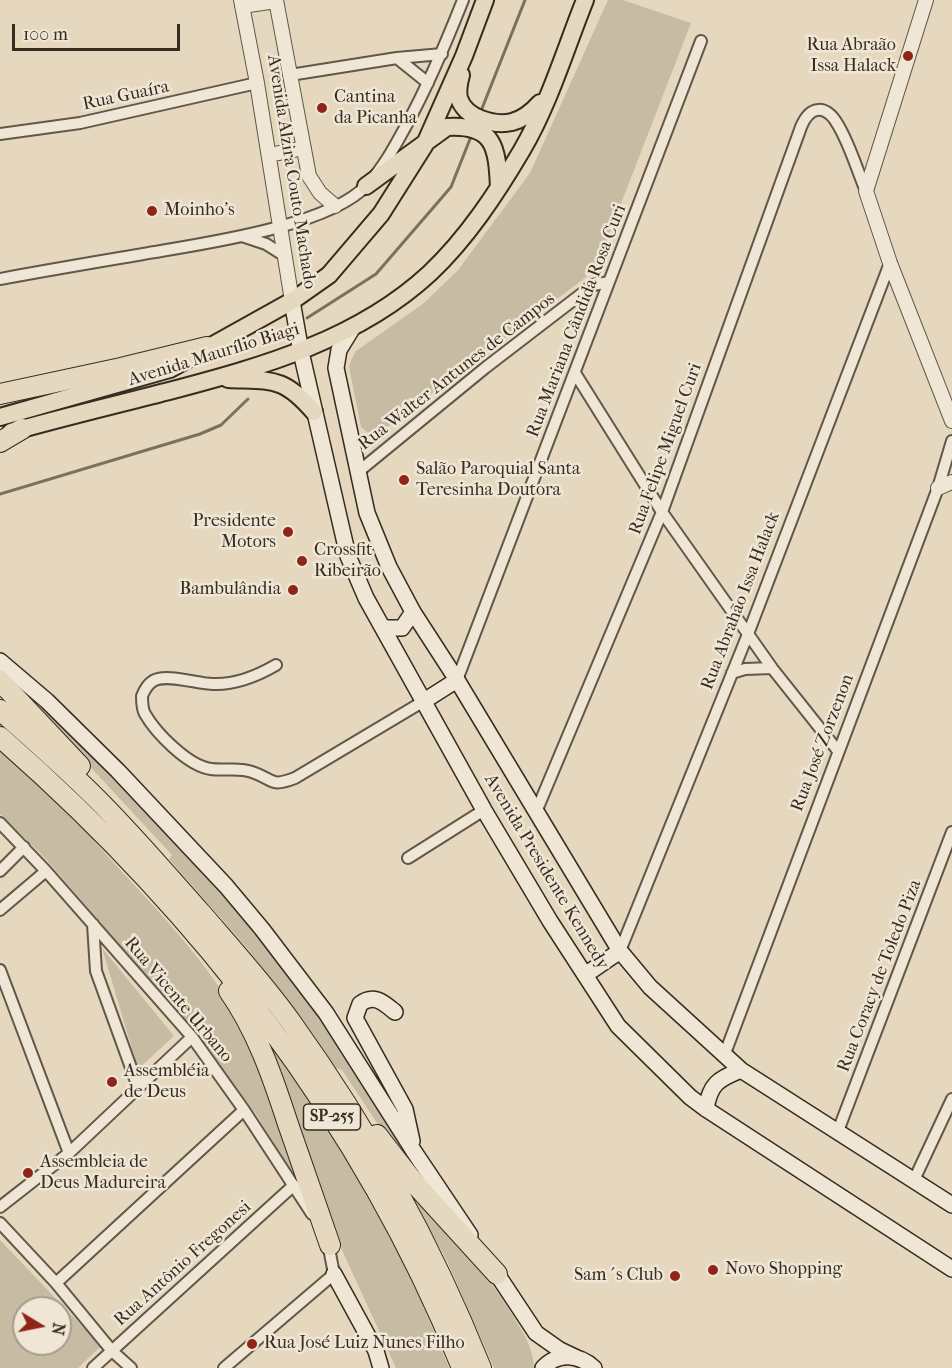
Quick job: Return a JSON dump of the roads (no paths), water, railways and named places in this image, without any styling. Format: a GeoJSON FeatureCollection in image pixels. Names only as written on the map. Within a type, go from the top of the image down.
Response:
{"type":"FeatureCollection","features":[{"type":"Feature","properties":{"kind":"highway"},"geometry":{"type":"LineString","coordinates":[[0,394],[207,347]]}},
{"type":"Feature","properties":{"kind":"highway"},"geometry":{"type":"LineString","coordinates":[[0,442],[22,429]]}},
{"type":"Feature","properties":{"kind":"highway"},"geometry":{"type":"LineString","coordinates":[[0,681],[129,820],[167,873]]}},
{"type":"Feature","properties":{"kind":"highway","name":"SP-255"},"geometry":{"type":"LineString","coordinates":[[0,710],[98,799],[234,950],[291,1022],[352,1114],[394,1186],[442,1277],[481,1368]]}},
{"type":"Feature","properties":{"kind":"highway","name":"SP-255"},"geometry":{"type":"LineString","coordinates":[[0,737],[81,810],[160,893],[240,987],[286,1047],[380,1196],[404,1240],[462,1368]]}},
{"type":"Feature","properties":{"kind":"highway"},"geometry":{"type":"LineString","coordinates":[[160,893],[237,1003],[251,1027],[276,1088],[330,1245]]}},
{"type":"Feature","properties":{"kind":"highway"},"geometry":{"type":"LineString","coordinates":[[291,1022],[348,1093],[397,1161],[497,1274]]}},
{"type":"Feature","properties":{"kind":"main road","name":"Avenida Maurílio Biagi"},"geometry":{"type":"LineString","coordinates":[[0,417],[170,369],[292,301],[329,274],[381,214],[424,146],[464,56],[485,0]]}},
{"type":"Feature","properties":{"kind":"main road","name":"Avenida Maurílio Biagi"},"geometry":{"type":"LineString","coordinates":[[0,435],[215,379],[301,351],[353,327],[396,301],[429,273],[463,237],[499,188],[523,148],[549,92],[585,0]]}},
{"type":"Feature","properties":{"kind":"main road"},"geometry":{"type":"LineString","coordinates":[[464,56],[458,90],[464,119],[492,142],[496,154],[499,188]]}},
{"type":"Feature","properties":{"kind":"main road"},"geometry":{"type":"LineString","coordinates":[[366,186],[424,146],[447,127],[464,119],[481,118],[498,123],[512,122],[533,111],[549,92]]}},
{"type":"Feature","properties":{"kind":"main road","name":"Avenida Alzira Couto Machado"},"geometry":{"type":"LineString","coordinates":[[292,301],[301,351]]}},
{"type":"Feature","properties":{"kind":"main road","name":"Avenida Presidente Kennedy"},"geometry":{"type":"LineString","coordinates":[[353,327],[339,350],[336,368],[367,513],[389,567],[413,612],[457,680],[620,951],[650,987],[741,1070],[786,1101],[838,1131],[952,1205]]}},
{"type":"Feature","properties":{"kind":"main road","name":"Avenida Presidente Kennedy"},"geometry":{"type":"LineString","coordinates":[[301,351],[348,556],[366,598],[484,810],[544,911],[618,1026],[706,1109],[952,1269]]}},
{"type":"Feature","properties":{"kind":"main road"},"geometry":{"type":"LineString","coordinates":[[215,379],[269,380],[285,385],[298,394],[314,412]]}},
{"type":"Feature","properties":{"kind":"main road"},"geometry":{"type":"LineString","coordinates":[[383,628],[402,628],[413,612]]}},
{"type":"Feature","properties":{"kind":"main road"},"geometry":{"type":"LineString","coordinates":[[0,661],[47,701],[111,763],[262,928],[326,1013],[413,1150],[536,1333],[560,1350],[594,1368]]}},
{"type":"Feature","properties":{"kind":"main road"},"geometry":{"type":"LineString","coordinates":[[424,701],[457,680]]}},
{"type":"Feature","properties":{"kind":"main road"},"geometry":{"type":"LineString","coordinates":[[585,975],[620,951]]}},
{"type":"Feature","properties":{"kind":"main road"},"geometry":{"type":"LineString","coordinates":[[395,1012],[378,1000],[369,999],[358,1007],[355,1018],[405,1109],[413,1150]]}},
{"type":"Feature","properties":{"kind":"main road"},"geometry":{"type":"LineString","coordinates":[[706,1109],[708,1093],[718,1081],[741,1070]]}},
{"type":"Feature","properties":{"kind":"main road"},"geometry":{"type":"LineString","coordinates":[[334,1274],[376,1352],[381,1368]]}},
{"type":"Feature","properties":{"kind":"main road"},"geometry":{"type":"LineString","coordinates":[[543,1368],[560,1356],[579,1359]]}},
{"type":"Feature","properties":{"kind":"street"},"geometry":{"type":"LineString","coordinates":[[0,279],[200,244],[279,226],[307,219],[350,199],[366,186],[388,159],[428,84],[463,0]]}},
{"type":"Feature","properties":{"kind":"street"},"geometry":{"type":"LineString","coordinates":[[926,0],[866,191],[890,263],[952,421]]}},
{"type":"Feature","properties":{"kind":"street"},"geometry":{"type":"LineString","coordinates":[[242,3],[276,1]]}},
{"type":"Feature","properties":{"kind":"street","name":"Avenida Alzira Couto Machado"},"geometry":{"type":"LineString","coordinates":[[276,1],[309,176],[314,185],[335,206]]}},
{"type":"Feature","properties":{"kind":"street","name":"Avenida Alzira Couto Machado"},"geometry":{"type":"LineString","coordinates":[[242,3],[292,301]]}},
{"type":"Feature","properties":{"kind":"street","name":"Rua Mariana Cândida Rosa Curi"},"geometry":{"type":"LineString","coordinates":[[457,680],[701,41]]}},
{"type":"Feature","properties":{"kind":"street"},"geometry":{"type":"LineString","coordinates":[[290,75],[397,58],[442,54]]}},
{"type":"Feature","properties":{"kind":"street"},"geometry":{"type":"LineString","coordinates":[[397,58],[428,84]]}},
{"type":"Feature","properties":{"kind":"street","name":"Rua Guaíra"},"geometry":{"type":"LineString","coordinates":[[0,134],[80,123],[257,83]]}},
{"type":"Feature","properties":{"kind":"street","name":"Rua Felipe Miguel Curi"},"geometry":{"type":"LineString","coordinates":[[536,812],[662,512],[808,112],[814,110],[828,114],[839,126],[866,191]]}},
{"type":"Feature","properties":{"kind":"street"},"geometry":{"type":"LineString","coordinates":[[269,155],[304,148]]}},
{"type":"Feature","properties":{"kind":"street"},"geometry":{"type":"LineString","coordinates":[[239,235],[266,244],[285,256]]}},
{"type":"Feature","properties":{"kind":"street","name":"Rua Abrahão Issa Halack"},"geometry":{"type":"LineString","coordinates":[[620,951],[748,634],[890,263]]}},
{"type":"Feature","properties":{"kind":"street","name":"Rua Walter Antunes de Campos"},"geometry":{"type":"LineString","coordinates":[[358,472],[593,285],[609,282]]}},
{"type":"Feature","properties":{"kind":"street"},"geometry":{"type":"LineString","coordinates":[[575,373],[662,512],[772,668],[838,751]]}},
{"type":"Feature","properties":{"kind":"street","name":"Rua José Zorzenon"},"geometry":{"type":"LineString","coordinates":[[724,1056],[938,488],[952,441]]}},
{"type":"Feature","properties":{"kind":"street"},"geometry":{"type":"LineString","coordinates":[[938,488],[952,482]]}},
{"type":"Feature","properties":{"kind":"street"},"geometry":{"type":"LineString","coordinates":[[276,665],[256,676],[240,681],[214,684],[164,678],[153,681],[142,696],[144,711],[159,734],[187,758],[208,769],[252,771],[272,782],[281,783],[295,778],[424,701]]}},
{"type":"Feature","properties":{"kind":"street"},"geometry":{"type":"LineString","coordinates":[[732,673],[746,669],[772,668]]}},
{"type":"Feature","properties":{"kind":"street"},"geometry":{"type":"LineString","coordinates":[[408,858],[484,810]]}},
{"type":"Feature","properties":{"kind":"street","name":"Rua Vicente Urbano"},"geometry":{"type":"LineString","coordinates":[[0,824],[46,871],[192,1037],[294,1185],[330,1245]]}},
{"type":"Feature","properties":{"kind":"street","name":"Rua Coracy de Toledo Piza"},"geometry":{"type":"LineString","coordinates":[[838,1131],[952,832]]}},
{"type":"Feature","properties":{"kind":"street"},"geometry":{"type":"LineString","coordinates":[[0,871],[24,847]]}},
{"type":"Feature","properties":{"kind":"street"},"geometry":{"type":"LineString","coordinates":[[0,910],[46,871]]}},
{"type":"Feature","properties":{"kind":"street"},"geometry":{"type":"LineString","coordinates":[[93,924],[96,970],[138,1088]]}},
{"type":"Feature","properties":{"kind":"street"},"geometry":{"type":"LineString","coordinates":[[0,970],[69,1152]]}},
{"type":"Feature","properties":{"kind":"street"},"geometry":{"type":"LineString","coordinates":[[0,1207],[69,1152],[192,1037]]}},
{"type":"Feature","properties":{"kind":"street"},"geometry":{"type":"LineString","coordinates":[[914,1180],[952,1099]]}},
{"type":"Feature","properties":{"kind":"street"},"geometry":{"type":"LineString","coordinates":[[56,1283],[244,1110]]}},
{"type":"Feature","properties":{"kind":"street","name":"Rua Antônio Fregonesi"},"geometry":{"type":"LineString","coordinates":[[93,1368],[294,1185]]}},
{"type":"Feature","properties":{"kind":"street"},"geometry":{"type":"LineString","coordinates":[[0,1223],[56,1283],[112,1351],[130,1368]]}},
{"type":"Feature","properties":{"kind":"street"},"geometry":{"type":"LineString","coordinates":[[224,1368],[334,1274],[330,1245]]}},
{"type":"Feature","properties":{"kind":"waterway"},"geometry":{"type":"LineString","coordinates":[[481,111],[525,0]]}},
{"type":"Feature","properties":{"kind":"waterway"},"geometry":{"type":"LineString","coordinates":[[307,318],[376,274],[451,187],[472,134]]}},
{"type":"Feature","properties":{"kind":"waterway"},"geometry":{"type":"LineString","coordinates":[[0,494],[200,434],[221,425],[248,399]]}},
{"type":"Feature","properties":{"kind":"place","name":"Rua Abraão Issa Halack"},"geometry":{"type":"Point","coordinates":[908,56]}},
{"type":"Feature","properties":{"kind":"place","name":"Cantina da Picanha"},"geometry":{"type":"Point","coordinates":[322,108]}},
{"type":"Feature","properties":{"kind":"place","name":"Moinho's"},"geometry":{"type":"Point","coordinates":[152,211]}},
{"type":"Feature","properties":{"kind":"place","name":"Salão Paroquial Santa Teresinha Doutora"},"geometry":{"type":"Point","coordinates":[404,480]}},
{"type":"Feature","properties":{"kind":"place","name":"Presidente Motors"},"geometry":{"type":"Point","coordinates":[288,532]}},
{"type":"Feature","properties":{"kind":"place","name":"Crossfit Ribeirão"},"geometry":{"type":"Point","coordinates":[302,561]}},
{"type":"Feature","properties":{"kind":"place","name":"Bambulândia"},"geometry":{"type":"Point","coordinates":[293,590]}},
{"type":"Feature","properties":{"kind":"place","name":"Assembléia de Deus"},"geometry":{"type":"Point","coordinates":[112,1082]}},
{"type":"Feature","properties":{"kind":"place","name":"Assembleia de Deus Madureira"},"geometry":{"type":"Point","coordinates":[28,1173]}},
{"type":"Feature","properties":{"kind":"place","name":"Novo Shopping"},"geometry":{"type":"Point","coordinates":[713,1270]}},
{"type":"Feature","properties":{"kind":"place","name":"Sam´s Club"},"geometry":{"type":"Point","coordinates":[675,1276]}},
{"type":"Feature","properties":{"kind":"place","name":"Rua José Luiz Nunes Filho"},"geometry":{"type":"Point","coordinates":[252,1344]}}]}
